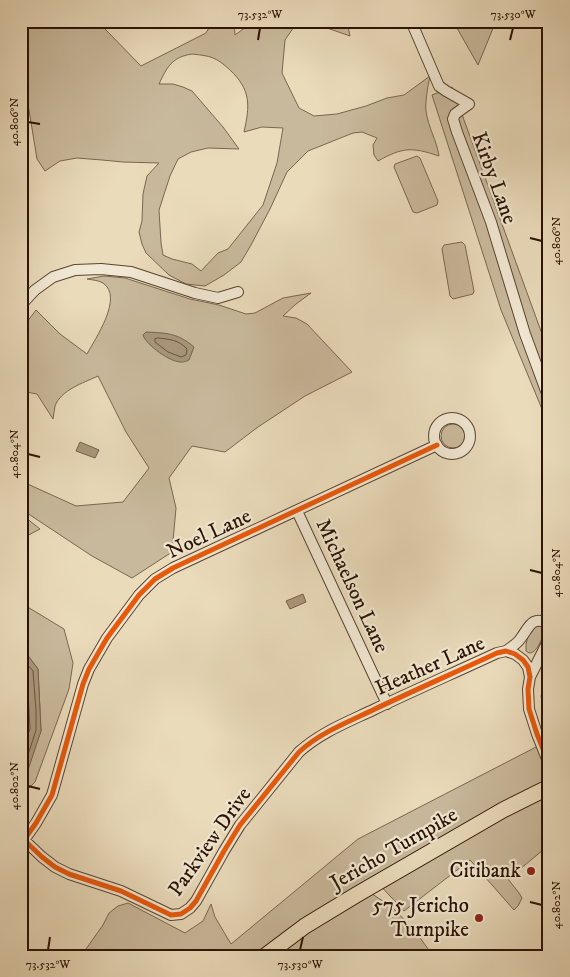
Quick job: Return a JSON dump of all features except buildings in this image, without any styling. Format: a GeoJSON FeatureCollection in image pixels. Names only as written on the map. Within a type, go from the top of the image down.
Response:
{"type":"FeatureCollection","features":[{"type":"Feature","properties":{"kind":"main road","name":"Jericho Turnpike"},"geometry":{"type":"LineString","coordinates":[[265,956],[305,926],[356,895],[503,810],[549,787]]}},
{"type":"Feature","properties":{"kind":"street","name":"Kirby Lane"},"geometry":{"type":"LineString","coordinates":[[411,21],[439,86],[469,104],[455,114],[453,119],[491,222],[525,334],[549,399]]}},
{"type":"Feature","properties":{"kind":"street"},"geometry":{"type":"LineString","coordinates":[[21,305],[35,290],[53,277],[74,270],[101,269],[131,272],[195,293],[218,298],[238,292]]}},
{"type":"Feature","properties":{"kind":"street","name":"Noel Lane"},"geometry":{"type":"LineString","coordinates":[[23,839],[36,823],[52,795],[83,684],[89,669],[106,638],[139,595],[155,579],[173,568],[437,445]]}},
{"type":"Feature","properties":{"kind":"street","name":"Michaelson Lane"},"geometry":{"type":"LineString","coordinates":[[297,511],[387,704]]}},
{"type":"Feature","properties":{"kind":"street","name":"Heather Lane"},"geometry":{"type":"LineString","coordinates":[[334,729],[497,653],[506,651],[517,643],[531,624],[538,621],[549,623]]}},
{"type":"Feature","properties":{"kind":"street"},"geometry":{"type":"LineString","coordinates":[[549,639],[530,677],[528,689],[529,709],[549,764]]}},
{"type":"Feature","properties":{"kind":"street","name":"Heather Lane"},"geometry":{"type":"LineString","coordinates":[[506,651],[515,654],[523,660],[528,667],[530,677]]}},
{"type":"Feature","properties":{"kind":"street","name":"Parkview Drive"},"geometry":{"type":"LineString","coordinates":[[23,839],[42,857],[69,874],[121,891],[171,915],[182,914],[196,901],[240,825],[299,752],[310,742],[334,729]]}},
{"type":"Feature","properties":{"kind":"shaded area"},"geometry":{"type":"Polygon","coordinates":[[[21,21],[99,21],[141,66],[206,33],[213,21],[234,21],[235,35],[254,21],[298,21],[285,40],[282,73],[299,108],[314,116],[337,114],[387,98],[404,95],[430,76],[426,111],[439,156],[422,151],[408,150],[394,153],[378,161],[374,155],[373,145],[377,138],[362,132],[353,133],[308,151],[287,172],[270,209],[241,262],[205,286],[186,284],[169,275],[146,253],[139,232],[147,176],[159,163],[77,158],[60,161],[45,171],[37,159],[28,104],[21,101],[21,21]],[[192,54],[175,60],[159,84],[173,84],[192,91],[239,149],[208,148],[191,152],[178,159],[170,176],[159,210],[163,255],[192,264],[201,271],[218,253],[228,249],[263,205],[277,163],[283,128],[262,127],[244,132],[248,106],[242,84],[221,62],[213,58],[192,54]]]}},
{"type":"Feature","properties":{"kind":"shaded area"},"geometry":{"type":"Polygon","coordinates":[[[307,21],[347,21],[350,36],[307,21]]]}},
{"type":"Feature","properties":{"kind":"shaded area"},"geometry":{"type":"Polygon","coordinates":[[[453,21],[496,21],[478,65],[453,21]]]}},
{"type":"Feature","properties":{"kind":"shaded area"},"geometry":{"type":"Polygon","coordinates":[[[452,87],[549,353],[549,426],[501,310],[432,95],[452,87]]]}},
{"type":"Feature","properties":{"kind":"shaded area"},"geometry":{"type":"Polygon","coordinates":[[[417,156],[420,158],[438,201],[437,205],[417,213],[413,212],[394,167],[395,164],[417,156]]]}},
{"type":"Feature","properties":{"kind":"shaded area"},"geometry":{"type":"Polygon","coordinates":[[[462,242],[465,245],[474,291],[473,294],[453,299],[450,296],[442,249],[444,245],[462,242]]]}},
{"type":"Feature","properties":{"kind":"shaded area"},"geometry":{"type":"Polygon","coordinates":[[[104,276],[125,278],[190,299],[219,305],[246,314],[255,313],[283,298],[311,293],[283,316],[296,318],[307,324],[352,372],[305,396],[258,427],[225,452],[192,446],[169,478],[176,508],[172,552],[132,578],[92,556],[21,509],[21,481],[76,506],[123,502],[149,468],[126,432],[98,376],[67,391],[55,406],[53,419],[37,394],[21,391],[21,330],[36,310],[60,334],[87,354],[106,318],[110,298],[109,289],[103,283],[87,279],[104,276]]]}},
{"type":"Feature","properties":{"kind":"shaded area"},"geometry":{"type":"Polygon","coordinates":[[[453,424],[458,425],[464,431],[464,441],[458,447],[453,448],[448,447],[442,441],[441,436],[442,431],[448,425],[453,424]]]}},
{"type":"Feature","properties":{"kind":"shaded area"},"geometry":{"type":"Polygon","coordinates":[[[21,514],[40,529],[21,539],[21,514]]]}},
{"type":"Feature","properties":{"kind":"shaded area"},"geometry":{"type":"Polygon","coordinates":[[[21,603],[64,629],[73,663],[69,689],[35,782],[21,796],[21,778],[24,776],[41,731],[38,669],[26,653],[21,651],[21,603]]]}},
{"type":"Feature","properties":{"kind":"shaded area"},"geometry":{"type":"Polygon","coordinates":[[[537,625],[544,628],[543,634],[535,650],[529,653],[526,651],[526,644],[530,630],[537,625]]]}},
{"type":"Feature","properties":{"kind":"shaded area"},"geometry":{"type":"Polygon","coordinates":[[[549,675],[549,739],[541,696],[549,675]]]}},
{"type":"Feature","properties":{"kind":"shaded area"},"geometry":{"type":"Polygon","coordinates":[[[538,746],[549,773],[549,856],[543,850],[508,879],[522,898],[514,910],[470,860],[404,911],[377,882],[366,890],[392,907],[416,932],[433,956],[81,956],[103,925],[109,913],[118,906],[128,903],[185,933],[203,921],[211,904],[215,917],[231,944],[358,839],[538,746]]]}},
{"type":"Feature","properties":{"kind":"water"},"geometry":{"type":"Polygon","coordinates":[[[146,332],[172,335],[188,342],[194,347],[189,360],[177,362],[160,353],[145,339],[143,335],[146,332]]]}},
{"type":"Feature","properties":{"kind":"water"},"geometry":{"type":"Polygon","coordinates":[[[80,442],[99,450],[95,458],[76,451],[80,442]]]}},
{"type":"Feature","properties":{"kind":"water"},"geometry":{"type":"Polygon","coordinates":[[[303,594],[306,602],[290,609],[286,601],[303,594]]]}},
{"type":"Feature","properties":{"kind":"water"},"geometry":{"type":"Polygon","coordinates":[[[21,651],[26,653],[38,669],[41,731],[28,770],[21,778],[21,651]]]}},
{"type":"Feature","properties":{"kind":"cycle path"},"geometry":{"type":"LineString","coordinates":[[24,840],[52,795],[83,684],[89,669],[107,638],[139,595],[155,579],[173,568],[437,445]]}},
{"type":"Feature","properties":{"kind":"cycle path"},"geometry":{"type":"LineString","coordinates":[[21,837],[42,857],[55,867],[69,874],[121,891],[171,915],[181,914],[196,901],[240,825],[299,752],[307,745],[345,723],[497,653],[506,651],[515,654],[528,667],[530,677],[528,689],[529,709],[549,764]]}},
{"type":"Feature","properties":{"kind":"place","name":"Citibank"},"geometry":{"type":"Point","coordinates":[531,871]}},
{"type":"Feature","properties":{"kind":"place","name":"575 Jericho Turnpike"},"geometry":{"type":"Point","coordinates":[479,918]}}]}
